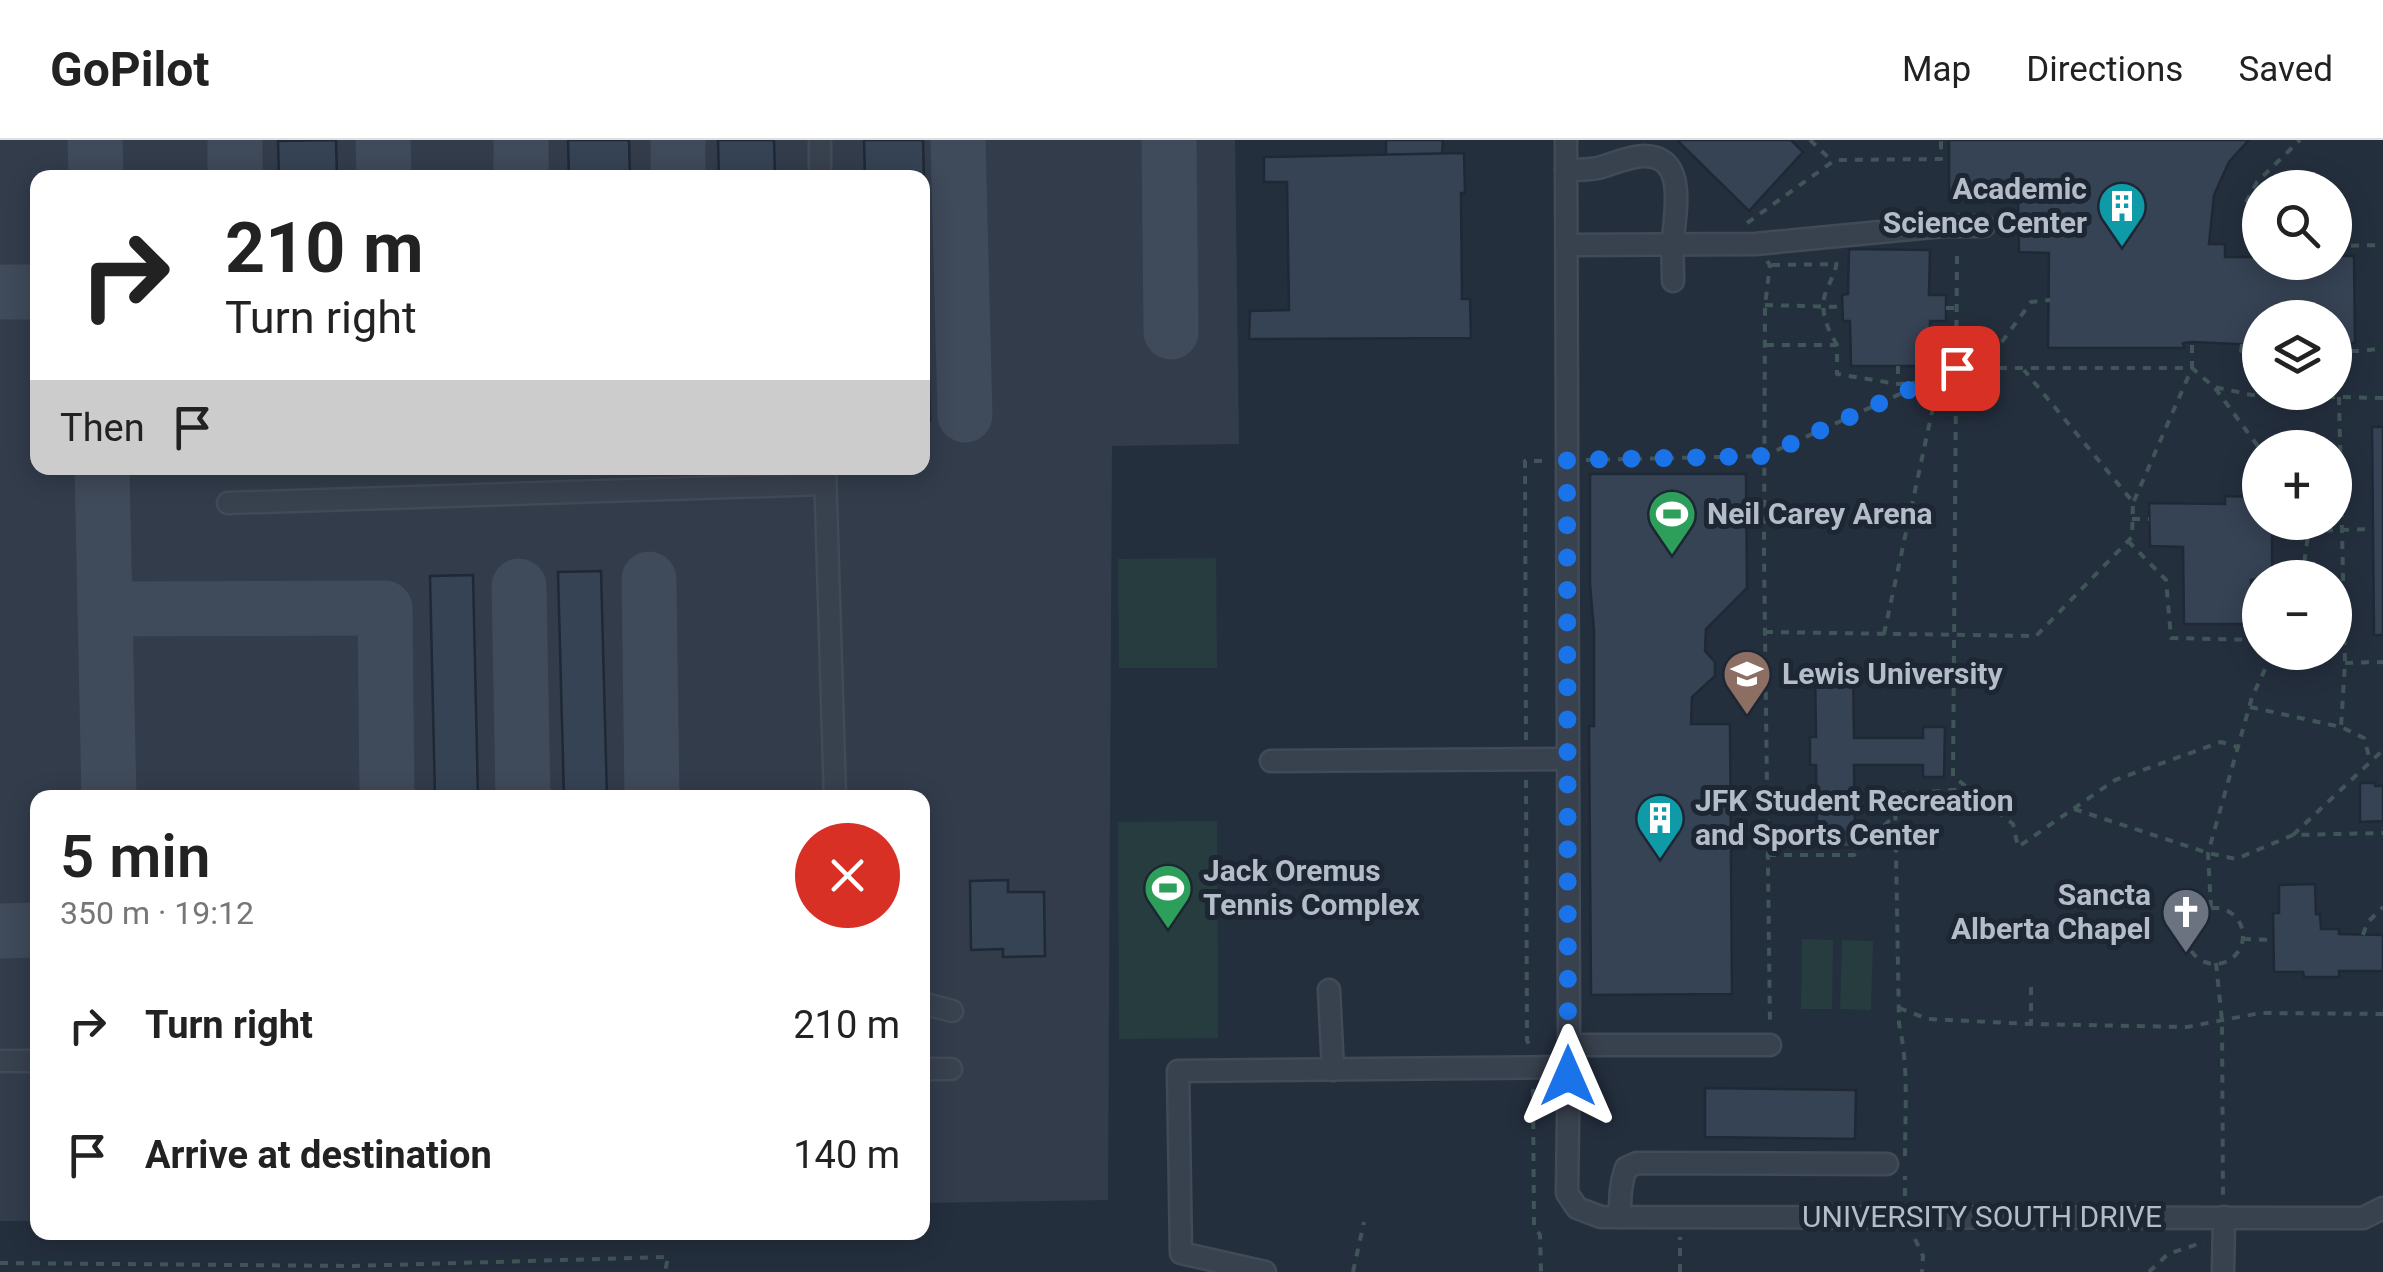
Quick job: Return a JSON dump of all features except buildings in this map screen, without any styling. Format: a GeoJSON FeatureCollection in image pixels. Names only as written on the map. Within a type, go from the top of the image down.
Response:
{"type":"FeatureCollection","features":[{"type":"Feature","properties":{"kind":"street"},"geometry":{"type":"LineString","coordinates":[[1566,140],[1566,1193],[1577,1208],[1611,1217],[1626,1168],[1637,1162],[1899,1164]]}},
{"type":"Feature","properties":{"kind":"street"},"geometry":{"type":"LineString","coordinates":[[820,142],[820,170]]}},
{"type":"Feature","properties":{"kind":"street"},"geometry":{"type":"LineString","coordinates":[[1566,170],[1597,168],[1645,156],[1665,164],[1675,180],[1677,195],[1673,281]]}},
{"type":"Feature","properties":{"kind":"street"},"geometry":{"type":"LineString","coordinates":[[1567,245],[1755,244],[1942,226],[1984,226]]}},
{"type":"Feature","properties":{"kind":"street"},"geometry":{"type":"LineString","coordinates":[[228,503],[825,476],[835,790]]}},
{"type":"Feature","properties":{"kind":"street"},"geometry":{"type":"LineString","coordinates":[[1270,762],[1568,759]]}},
{"type":"Feature","properties":{"kind":"street"},"geometry":{"type":"LineString","coordinates":[[1329,990],[1333,1070]]}},
{"type":"Feature","properties":{"kind":"street"},"geometry":{"type":"LineString","coordinates":[[930,1004],[952,1011]]}},
{"type":"Feature","properties":{"kind":"street"},"geometry":{"type":"LineString","coordinates":[[1265,1272],[1181,1253],[1178,1071],[1533,1069],[1569,1056],[1770,1044]]}},
{"type":"Feature","properties":{"kind":"street"},"geometry":{"type":"LineString","coordinates":[[0,1062],[30,1060]]}},
{"type":"Feature","properties":{"kind":"street"},"geometry":{"type":"LineString","coordinates":[[930,1069],[951,1069]]}},
{"type":"Feature","properties":{"kind":"street","name":"UNIVERSITY SOUTH DRIVE"},"geometry":{"type":"LineString","coordinates":[[1611,1217],[2363,1218],[2383,1208]]}},
{"type":"Feature","properties":{"kind":"street"},"geometry":{"type":"LineString","coordinates":[[2222,1272],[2224,1217]]}},
{"type":"Feature","properties":{"kind":"path"},"geometry":{"type":"LineString","coordinates":[[1810,140],[1832,162]]}},
{"type":"Feature","properties":{"kind":"path"},"geometry":{"type":"LineString","coordinates":[[1770,1044],[1764,345],[1770,265],[1742,226],[1834,160],[1941,159],[1941,140]]}},
{"type":"Feature","properties":{"kind":"path"},"geometry":{"type":"LineString","coordinates":[[2269,170],[2300,140]]}},
{"type":"Feature","properties":{"kind":"path"},"geometry":{"type":"LineString","coordinates":[[2352,246],[2383,246]]}},
{"type":"Feature","properties":{"kind":"path"},"geometry":{"type":"LineString","coordinates":[[1837,248],[1836,270],[1824,294],[1824,323],[1837,345],[1837,374],[1898,384],[1927,381]]}},
{"type":"Feature","properties":{"kind":"path"},"geometry":{"type":"LineString","coordinates":[[1956,256],[1953,776],[2013,824],[2018,846],[2114,780],[2220,742],[2237,747]]}},
{"type":"Feature","properties":{"kind":"path"},"geometry":{"type":"LineString","coordinates":[[1770,265],[1837,264]]}},
{"type":"Feature","properties":{"kind":"path"},"geometry":{"type":"LineString","coordinates":[[1982,368],[2031,302],[2050,300]]}},
{"type":"Feature","properties":{"kind":"path"},"geometry":{"type":"LineString","coordinates":[[1765,305],[1843,308]]}},
{"type":"Feature","properties":{"kind":"path"},"geometry":{"type":"LineString","coordinates":[[1946,308],[1957,308]]}},
{"type":"Feature","properties":{"kind":"path"},"geometry":{"type":"LineString","coordinates":[[1764,632],[2036,636],[2132,538],[2133,502],[2192,368],[2192,342]]}},
{"type":"Feature","properties":{"kind":"path"},"geometry":{"type":"LineString","coordinates":[[1764,345],[1837,345]]}},
{"type":"Feature","properties":{"kind":"path"},"geometry":{"type":"LineString","coordinates":[[2352,350],[2383,348]]}},
{"type":"Feature","properties":{"kind":"path"},"geometry":{"type":"LineString","coordinates":[[1898,366],[1898,384]]}},
{"type":"Feature","properties":{"kind":"path"},"geometry":{"type":"LineString","coordinates":[[1525,461],[1764,456],[1957,368],[2192,368],[2214,387],[2246,430]]}},
{"type":"Feature","properties":{"kind":"path"},"geometry":{"type":"LineString","coordinates":[[2023,368],[2133,502]]}},
{"type":"Feature","properties":{"kind":"path"},"geometry":{"type":"LineString","coordinates":[[1884,634],[1940,376]]}},
{"type":"Feature","properties":{"kind":"path"},"geometry":{"type":"LineString","coordinates":[[2214,387],[2242,392]]}},
{"type":"Feature","properties":{"kind":"path"},"geometry":{"type":"LineString","coordinates":[[2352,397],[2383,398]]}},
{"type":"Feature","properties":{"kind":"path"},"geometry":{"type":"LineString","coordinates":[[2132,519],[2150,520]]}},
{"type":"Feature","properties":{"kind":"path"},"geometry":{"type":"LineString","coordinates":[[2352,529],[2372,529]]}},
{"type":"Feature","properties":{"kind":"path"},"geometry":{"type":"LineString","coordinates":[[2128,542],[2166,580],[2171,638],[2242,640]]}},
{"type":"Feature","properties":{"kind":"path"},"geometry":{"type":"LineString","coordinates":[[2352,663],[2383,662]]}},
{"type":"Feature","properties":{"kind":"path"},"geometry":{"type":"LineString","coordinates":[[2211,908],[2208,853],[2237,747],[2265,670]]}},
{"type":"Feature","properties":{"kind":"path"},"geometry":{"type":"LineString","coordinates":[[2341,727],[2344,670]]}},
{"type":"Feature","properties":{"kind":"path"},"geometry":{"type":"LineString","coordinates":[[2250,707],[2341,727],[2364,738],[2370,760]]}},
{"type":"Feature","properties":{"kind":"path"},"geometry":{"type":"LineString","coordinates":[[2074,808],[2236,859],[2293,835],[2383,750]]}},
{"type":"Feature","properties":{"kind":"path"},"geometry":{"type":"LineString","coordinates":[[1922,1272],[1922,1256],[1904,1217],[1899,1164],[1904,1044],[1899,1024],[1895,794],[1971,789]]}},
{"type":"Feature","properties":{"kind":"path"},"geometry":{"type":"LineString","coordinates":[[1768,855],[1854,855],[1896,814]]}},
{"type":"Feature","properties":{"kind":"path"},"geometry":{"type":"LineString","coordinates":[[2293,835],[2383,833]]}},
{"type":"Feature","properties":{"kind":"path"},"geometry":{"type":"LineString","coordinates":[[2363,935],[2367,923],[2383,907]]}},
{"type":"Feature","properties":{"kind":"path"},"geometry":{"type":"LineString","coordinates":[[2211,908],[2232,914],[2238,920],[2243,939],[2235,955],[2216,963],[2194,954],[2187,938],[2197,914],[2211,908]]}},
{"type":"Feature","properties":{"kind":"path"},"geometry":{"type":"LineString","coordinates":[[2243,939],[2273,940]]}},
{"type":"Feature","properties":{"kind":"path"},"geometry":{"type":"LineString","coordinates":[[2216,963],[2222,1021],[2224,1217]]}},
{"type":"Feature","properties":{"kind":"path"},"geometry":{"type":"LineString","coordinates":[[2030,987],[2031,1024]]}},
{"type":"Feature","properties":{"kind":"path"},"geometry":{"type":"LineString","coordinates":[[1899,1008],[1928,1019],[2186,1027],[2260,1013],[2383,1014]]}},
{"type":"Feature","properties":{"kind":"path"},"geometry":{"type":"LineString","coordinates":[[1527,1040],[1533,1056],[1534,1226],[1540,1234],[1541,1272]]}},
{"type":"Feature","properties":{"kind":"path"},"geometry":{"type":"LineString","coordinates":[[1680,1217],[1680,1272]]}},
{"type":"Feature","properties":{"kind":"path"},"geometry":{"type":"LineString","coordinates":[[1352,1272],[1364,1222]]}},
{"type":"Feature","properties":{"kind":"path"},"geometry":{"type":"LineString","coordinates":[[2148,1272],[2168,1254],[2205,1242],[2223,1242]]}},
{"type":"Feature","properties":{"kind":"path"},"geometry":{"type":"LineString","coordinates":[[0,1263],[353,1266],[668,1257],[666,1272]]}},
{"type":"Feature","properties":{"kind":"shaded area"},"geometry":{"type":"Polygon","coordinates":[[[0,140],[1235,140],[1239,444],[1112,446],[1108,1200],[930,1203],[930,790],[30,790],[30,1221],[0,1221],[0,140]]]}},
{"type":"Feature","properties":{"kind":"green space"},"geometry":{"type":"Polygon","coordinates":[[[1216,558],[1217,668],[1119,668],[1118,559],[1216,558]]]}},
{"type":"Feature","properties":{"kind":"green space","name":"Jack Oremus Tennis Complex"},"geometry":{"type":"Polygon","coordinates":[[[1217,821],[1218,1038],[1119,1039],[1118,822],[1217,821]]]}},
{"type":"Feature","properties":{"kind":"green space"},"geometry":{"type":"Polygon","coordinates":[[[1802,939],[1833,940],[1832,1009],[1801,1009],[1802,939]]]}},
{"type":"Feature","properties":{"kind":"green space"},"geometry":{"type":"Polygon","coordinates":[[[1842,940],[1873,941],[1871,1010],[1840,1009],[1842,940]]]}},
{"type":"Feature","properties":{"kind":"taxiway"},"geometry":{"type":"LineString","coordinates":[[95,140],[96,170]]}},
{"type":"Feature","properties":{"kind":"taxiway"},"geometry":{"type":"LineString","coordinates":[[235,140],[235,170]]}},
{"type":"Feature","properties":{"kind":"taxiway"},"geometry":{"type":"LineString","coordinates":[[383,140],[384,170]]}},
{"type":"Feature","properties":{"kind":"taxiway"},"geometry":{"type":"LineString","coordinates":[[521,140],[521,170]]}},
{"type":"Feature","properties":{"kind":"taxiway"},"geometry":{"type":"LineString","coordinates":[[678,140],[678,170]]}},
{"type":"Feature","properties":{"kind":"taxiway"},"geometry":{"type":"LineString","coordinates":[[958,140],[965,415]]}},
{"type":"Feature","properties":{"kind":"taxiway"},"geometry":{"type":"LineString","coordinates":[[1169,140],[1171,332]]}},
{"type":"Feature","properties":{"kind":"taxiway"},"geometry":{"type":"LineString","coordinates":[[0,292],[30,292]]}},
{"type":"Feature","properties":{"kind":"taxiway"},"geometry":{"type":"LineString","coordinates":[[102,475],[109,790]]}},
{"type":"Feature","properties":{"kind":"taxiway"},"geometry":{"type":"LineString","coordinates":[[649,579],[652,790]]}},
{"type":"Feature","properties":{"kind":"taxiway"},"geometry":{"type":"LineString","coordinates":[[519,586],[523,790]]}},
{"type":"Feature","properties":{"kind":"taxiway"},"geometry":{"type":"LineString","coordinates":[[105,609],[385,608],[387,790]]}},
{"type":"Feature","properties":{"kind":"taxiway"},"geometry":{"type":"LineString","coordinates":[[0,931],[30,930]]}},
{"type":"Feature","properties":{"kind":"place","name":"Academic Science Center"},"geometry":{"type":"Point","coordinates":[2122,248]}},
{"type":"Feature","properties":{"kind":"place","name":"Neil Carey Arena"},"geometry":{"type":"Point","coordinates":[1672,556]}},
{"type":"Feature","properties":{"kind":"place","name":"Lewis University"},"geometry":{"type":"Point","coordinates":[1747,716]}},
{"type":"Feature","properties":{"kind":"place","name":"JFK Student Recreation and Sports Center"},"geometry":{"type":"Point","coordinates":[1660,860]}},
{"type":"Feature","properties":{"kind":"place","name":"Jack Oremus Tennis Complex"},"geometry":{"type":"Point","coordinates":[1168,930]}},
{"type":"Feature","properties":{"kind":"place","name":"Sancta Alberta Chapel"},"geometry":{"type":"Point","coordinates":[2186,954]}},
{"type":"Feature","properties":{"kind":"route"},"geometry":{"type":"LineString","coordinates":[[1568,1076],[1567,460],[1764,456],[1957,368]]}}]}
